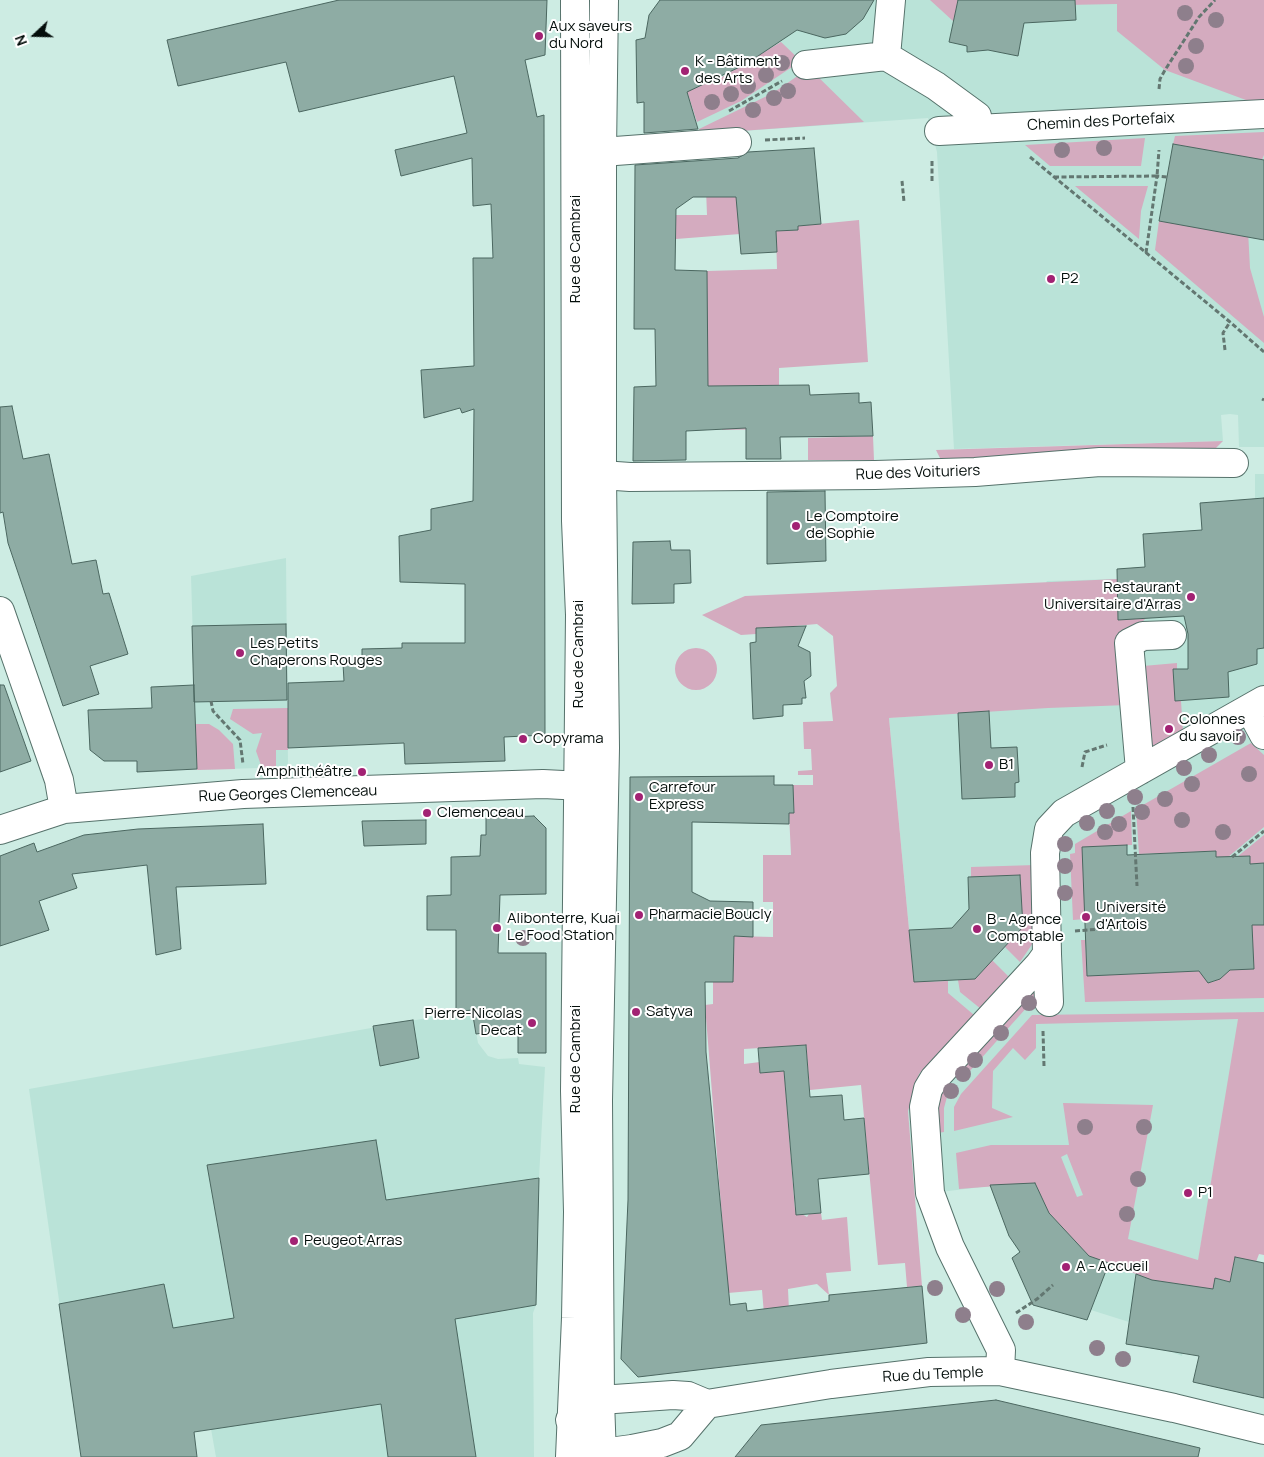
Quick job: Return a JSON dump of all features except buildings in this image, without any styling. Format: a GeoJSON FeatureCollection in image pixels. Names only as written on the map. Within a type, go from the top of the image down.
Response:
{"type":"FeatureCollection","features":[{"type":"Feature","properties":{"kind":"main road","name":"Rue de Cambrai"},"geometry":{"type":"LineString","coordinates":[[575,0],[576,521],[600,955],[598,1100],[602,1455]]}},
{"type":"Feature","properties":{"kind":"main road","name":"Rue de Cambrai"},"geometry":{"type":"LineString","coordinates":[[570,1457],[577,1260],[575,1091],[592,786],[602,475],[604,0]]}},
{"type":"Feature","properties":{"kind":"main road"},"geometry":{"type":"LineString","coordinates":[[886,56],[891,0]]}},
{"type":"Feature","properties":{"kind":"main road"},"geometry":{"type":"LineString","coordinates":[[806,65],[886,56],[936,86],[986,121]]}},
{"type":"Feature","properties":{"kind":"main road","name":"Chemin des Portefaix"},"geometry":{"type":"LineString","coordinates":[[939,131],[986,121],[1264,114]]}},
{"type":"Feature","properties":{"kind":"main road"},"geometry":{"type":"LineString","coordinates":[[602,152],[737,142]]}},
{"type":"Feature","properties":{"kind":"main road","name":"Rue des Voituriers"},"geometry":{"type":"LineString","coordinates":[[602,475],[630,477],[875,475],[975,472],[1100,462],[1234,463]]}},
{"type":"Feature","properties":{"kind":"main road"},"geometry":{"type":"LineString","coordinates":[[0,611],[59,780],[64,809]]}},
{"type":"Feature","properties":{"kind":"main road"},"geometry":{"type":"LineString","coordinates":[[1140,770],[1129,643],[1143,636],[1172,635]]}},
{"type":"Feature","properties":{"kind":"main road"},"geometry":{"type":"LineString","coordinates":[[1049,1002],[1044,854],[1049,828],[1064,813],[1257,704],[1264,735]]}},
{"type":"Feature","properties":{"kind":"main road","name":"Rue Georges Clemenceau"},"geometry":{"type":"LineString","coordinates":[[0,830],[64,809],[244,794],[423,787],[592,786]]}},
{"type":"Feature","properties":{"kind":"main road"},"geometry":{"type":"LineString","coordinates":[[1000,1372],[1001,1350],[950,1247],[930,1193],[924,1107],[928,1089],[934,1079],[1036,969],[1047,954]]}},
{"type":"Feature","properties":{"kind":"main road","name":"Rue du Temple"},"geometry":{"type":"LineString","coordinates":[[600,1400],[674,1395],[688,1396],[707,1404],[822,1385],[929,1372],[1000,1372],[1174,1408],[1264,1430]]}},
{"type":"Feature","properties":{"kind":"main road"},"geometry":{"type":"LineString","coordinates":[[600,1400],[586,1403],[570,1420],[582,1440],[602,1455],[662,1443],[680,1436],[707,1404]]}},
{"type":"Feature","properties":{"kind":"path"},"geometry":{"type":"LineString","coordinates":[[725,113],[763,93],[806,65]]}},
{"type":"Feature","properties":{"kind":"path"},"geometry":{"type":"LineString","coordinates":[[986,121],[1264,352]]}},
{"type":"Feature","properties":{"kind":"path"},"geometry":{"type":"LineString","coordinates":[[737,142],[804,138]]}},
{"type":"Feature","properties":{"kind":"path"},"geometry":{"type":"LineString","coordinates":[[1146,253],[1157,176],[1167,177]]}},
{"type":"Feature","properties":{"kind":"path"},"geometry":{"type":"LineString","coordinates":[[902,181],[904,202]]}},
{"type":"Feature","properties":{"kind":"path"},"geometry":{"type":"LineString","coordinates":[[1225,350],[1223,333],[1230,322]]}},
{"type":"Feature","properties":{"kind":"path"},"geometry":{"type":"LineString","coordinates":[[211,702],[213,711],[240,740],[244,794]]}},
{"type":"Feature","properties":{"kind":"path"},"geometry":{"type":"LineString","coordinates":[[1133,804],[1137,886]]}},
{"type":"Feature","properties":{"kind":"path"},"geometry":{"type":"LineString","coordinates":[[1232,857],[1264,831]]}},
{"type":"Feature","properties":{"kind":"path"},"geometry":{"type":"LineString","coordinates":[[1072,931],[1100,929]]}},
{"type":"Feature","properties":{"kind":"shaded area"},"geometry":{"type":"Polygon","coordinates":[[[660,0],[1264,0],[1264,447],[1239,447],[1238,415],[1230,414],[1221,415],[1223,441],[954,449],[937,152],[928,118],[700,134],[695,118],[644,131],[644,102],[637,103],[636,40],[648,37],[649,15],[660,0]]]}},
{"type":"Feature","properties":{"kind":"shaded area"},"geometry":{"type":"Polygon","coordinates":[[[930,0],[958,0],[954,21],[953,21],[930,0]]]}},
{"type":"Feature","properties":{"kind":"shaded area"},"geometry":{"type":"Polygon","coordinates":[[[1066,0],[1264,0],[1264,102],[1254,103],[1165,70],[1117,31],[1117,4],[1066,5],[1066,0]]]}},
{"type":"Feature","properties":{"kind":"shaded area"},"geometry":{"type":"Polygon","coordinates":[[[781,42],[801,61],[741,101],[697,122],[687,91],[722,77],[781,42]]]}},
{"type":"Feature","properties":{"kind":"shaded area"},"geometry":{"type":"Polygon","coordinates":[[[809,68],[864,122],[700,134],[699,129],[773,93],[809,68]]]}},
{"type":"Feature","properties":{"kind":"shaded area"},"geometry":{"type":"Polygon","coordinates":[[[1264,132],[1264,155],[1259,166],[1252,158],[1173,144],[1175,136],[1264,132]]]}},
{"type":"Feature","properties":{"kind":"shaded area"},"geometry":{"type":"Polygon","coordinates":[[[1145,138],[1141,166],[1050,166],[1025,145],[1145,138]]]}},
{"type":"Feature","properties":{"kind":"shaded area"},"geometry":{"type":"Polygon","coordinates":[[[738,186],[740,234],[676,239],[676,215],[707,215],[706,189],[738,186]]]}},
{"type":"Feature","properties":{"kind":"shaded area"},"geometry":{"type":"Polygon","coordinates":[[[1075,186],[1148,186],[1141,211],[1139,239],[1075,186]]]}},
{"type":"Feature","properties":{"kind":"shaded area"},"geometry":{"type":"Polygon","coordinates":[[[859,220],[868,362],[779,368],[779,385],[750,385],[751,400],[780,429],[722,430],[720,386],[706,386],[707,271],[777,269],[776,231],[798,230],[798,226],[859,220]]]}},
{"type":"Feature","properties":{"kind":"shaded area"},"geometry":{"type":"Polygon","coordinates":[[[1159,221],[1248,231],[1250,268],[1264,317],[1264,343],[1155,250],[1159,221]]]}},
{"type":"Feature","properties":{"kind":"shaded area"},"geometry":{"type":"Polygon","coordinates":[[[873,436],[874,460],[808,460],[808,438],[873,436]]]}},
{"type":"Feature","properties":{"kind":"shaded area"},"geometry":{"type":"Polygon","coordinates":[[[1223,441],[1215,449],[987,457],[942,462],[936,450],[1223,441]]]}},
{"type":"Feature","properties":{"kind":"shaded area","name":"Université d'Artois"},"geometry":{"type":"Polygon","coordinates":[[[1255,474],[1264,474],[1264,1012],[1240,1013],[1182,1356],[1169,1351],[1126,1344],[1129,1322],[1091,1310],[1042,1275],[1027,1291],[1012,1258],[1019,1252],[1009,1236],[990,1186],[915,1195],[908,1111],[914,982],[889,718],[958,713],[1047,581],[1117,579],[1117,569],[1145,567],[1143,534],[1202,530],[1200,503],[1255,499],[1255,474]]]}},
{"type":"Feature","properties":{"kind":"shaded area","name":"Les Petits Chaperons Rouges"},"geometry":{"type":"Polygon","coordinates":[[[286,558],[288,767],[197,770],[191,576],[286,558]]]}},
{"type":"Feature","properties":{"kind":"shaded area"},"geometry":{"type":"Polygon","coordinates":[[[1117,579],[1118,620],[1146,618],[1122,643],[1127,705],[889,718],[914,982],[948,981],[948,993],[974,1015],[919,1074],[908,1111],[922,1286],[907,1287],[905,1263],[878,1265],[861,1085],[810,1090],[806,1045],[744,1049],[744,1064],[760,1062],[761,1073],[784,1071],[795,1210],[807,1217],[809,1214],[821,1213],[822,1220],[847,1217],[851,1271],[826,1273],[829,1295],[817,1284],[788,1289],[789,1311],[764,1314],[762,1290],[728,1293],[705,1005],[713,1004],[713,982],[733,982],[734,936],[773,937],[773,902],[763,902],[763,855],[791,855],[789,813],[794,813],[793,785],[813,785],[813,775],[798,775],[798,771],[812,770],[811,749],[804,749],[803,722],[833,721],[830,693],[837,686],[833,636],[817,624],[795,626],[792,630],[776,627],[757,628],[756,634],[741,635],[702,615],[745,596],[1117,579]]]}},
{"type":"Feature","properties":{"kind":"shaded area"},"geometry":{"type":"Polygon","coordinates":[[[692,648],[700,648],[711,654],[717,669],[711,684],[700,690],[692,690],[681,684],[675,673],[675,665],[681,654],[692,648]]]}},
{"type":"Feature","properties":{"kind":"shaded area"},"geometry":{"type":"Polygon","coordinates":[[[1177,663],[1177,669],[1173,669],[1175,701],[1181,701],[1183,731],[1147,752],[1143,666],[1177,663]]]}},
{"type":"Feature","properties":{"kind":"shaded area"},"geometry":{"type":"Polygon","coordinates":[[[288,708],[288,750],[276,750],[276,767],[262,768],[256,751],[262,733],[253,734],[230,719],[233,709],[288,708]]]}},
{"type":"Feature","properties":{"kind":"shaded area"},"geometry":{"type":"Polygon","coordinates":[[[195,724],[209,724],[219,730],[233,744],[235,769],[197,770],[195,724]]]}},
{"type":"Feature","properties":{"kind":"shaded area"},"geometry":{"type":"Polygon","coordinates":[[[1251,743],[1264,755],[1264,827],[1228,857],[1216,858],[1216,851],[1139,854],[1136,809],[1251,743]]]}},
{"type":"Feature","properties":{"kind":"shaded area"},"geometry":{"type":"Polygon","coordinates":[[[1131,811],[1132,845],[1127,845],[1085,919],[1073,920],[1070,854],[1075,853],[1075,844],[1131,811]]]}},
{"type":"Feature","properties":{"kind":"shaded area"},"geometry":{"type":"Polygon","coordinates":[[[1264,835],[1264,863],[1250,864],[1250,856],[1237,857],[1264,835]]]}},
{"type":"Feature","properties":{"kind":"shaded area"},"geometry":{"type":"Polygon","coordinates":[[[1035,865],[1037,937],[1020,962],[1005,947],[1022,917],[1020,875],[971,877],[971,867],[1035,865]]]}},
{"type":"Feature","properties":{"kind":"shaded area"},"geometry":{"type":"Polygon","coordinates":[[[1252,925],[1264,925],[1264,998],[1085,1002],[1081,940],[1085,940],[1087,976],[1202,971],[1206,980],[1213,982],[1222,977],[1224,970],[1254,969],[1252,925]]]}},
{"type":"Feature","properties":{"kind":"shaded area"},"geometry":{"type":"Polygon","coordinates":[[[992,960],[1009,977],[981,1009],[960,992],[958,980],[965,980],[972,972],[977,977],[992,960]]]}},
{"type":"Feature","properties":{"kind":"shaded area"},"geometry":{"type":"Polygon","coordinates":[[[1031,990],[1037,996],[969,1072],[963,1065],[1031,990]]]}},
{"type":"Feature","properties":{"kind":"shaded area","name":"Peugeot Arras"},"geometry":{"type":"Polygon","coordinates":[[[472,1010],[478,1043],[488,1056],[498,1059],[518,1058],[519,1064],[545,1067],[539,1178],[536,1305],[533,1313],[534,1457],[216,1457],[211,1429],[80,1448],[29,1089],[472,1010]]]}},
{"type":"Feature","properties":{"kind":"shaded area"},"geometry":{"type":"Polygon","coordinates":[[[1264,1012],[1264,1255],[1259,1254],[1256,1262],[1235,1258],[1230,1282],[1216,1278],[1209,1310],[1193,1286],[1152,1280],[1089,1256],[1049,1213],[1035,1183],[959,1189],[956,1153],[991,1145],[1069,1145],[1063,1103],[1153,1105],[1128,1239],[1198,1260],[1238,1019],[1036,1024],[1036,1048],[1025,1060],[1013,1048],[993,1071],[992,1108],[1013,1117],[954,1131],[954,1107],[961,1094],[1032,1015],[1264,1012]],[[1067,1154],[1061,1157],[1077,1197],[1083,1195],[1067,1154]]]}},
{"type":"Feature","properties":{"kind":"shaded area"},"geometry":{"type":"Polygon","coordinates":[[[949,1083],[954,1088],[947,1097],[944,1108],[944,1132],[938,1133],[937,1110],[943,1090],[949,1083]]]}},
{"type":"Feature","properties":{"kind":"place","name":"Aux saveurs du Nord"},"geometry":{"type":"Point","coordinates":[539,36]}},
{"type":"Feature","properties":{"kind":"place","name":"K - Bâtiment des Arts"},"geometry":{"type":"Point","coordinates":[685,71]}},
{"type":"Feature","properties":{"kind":"place","name":"P2"},"geometry":{"type":"Point","coordinates":[1051,279]}},
{"type":"Feature","properties":{"kind":"place","name":"Le Comptoire de Sophie"},"geometry":{"type":"Point","coordinates":[796,526]}},
{"type":"Feature","properties":{"kind":"place","name":"Restaurant Universitaire d'Arras"},"geometry":{"type":"Point","coordinates":[1191,597]}},
{"type":"Feature","properties":{"kind":"place","name":"Les Petits Chaperons Rouges"},"geometry":{"type":"Point","coordinates":[240,653]}},
{"type":"Feature","properties":{"kind":"place","name":"Colonnes du savoir"},"geometry":{"type":"Point","coordinates":[1169,729]}},
{"type":"Feature","properties":{"kind":"place","name":"Copyrama"},"geometry":{"type":"Point","coordinates":[523,739]}},
{"type":"Feature","properties":{"kind":"place","name":"B1"},"geometry":{"type":"Point","coordinates":[989,765]}},
{"type":"Feature","properties":{"kind":"place","name":"Amphithéâtre"},"geometry":{"type":"Point","coordinates":[362,772]}},
{"type":"Feature","properties":{"kind":"place","name":"Carrefour Express"},"geometry":{"type":"Point","coordinates":[639,797]}},
{"type":"Feature","properties":{"kind":"place","name":"Clemenceau"},"geometry":{"type":"Point","coordinates":[427,813]}},
{"type":"Feature","properties":{"kind":"place","name":"Pharmacie Boucly"},"geometry":{"type":"Point","coordinates":[639,915]}},
{"type":"Feature","properties":{"kind":"place","name":"Université d'Artois"},"geometry":{"type":"Point","coordinates":[1086,917]}},
{"type":"Feature","properties":{"kind":"place","name":"Alibonterre, Kuai Le Food Station"},"geometry":{"type":"Point","coordinates":[497,928]}},
{"type":"Feature","properties":{"kind":"place","name":"B - Agence Comptable"},"geometry":{"type":"Point","coordinates":[977,929]}},
{"type":"Feature","properties":{"kind":"place","name":"Satyva"},"geometry":{"type":"Point","coordinates":[636,1012]}},
{"type":"Feature","properties":{"kind":"place","name":"Pierre-Nicolas Decat"},"geometry":{"type":"Point","coordinates":[532,1023]}},
{"type":"Feature","properties":{"kind":"place","name":"P1"},"geometry":{"type":"Point","coordinates":[1188,1193]}},
{"type":"Feature","properties":{"kind":"place","name":"Peugeot Arras"},"geometry":{"type":"Point","coordinates":[294,1241]}},
{"type":"Feature","properties":{"kind":"place","name":"A - Accueil"},"geometry":{"type":"Point","coordinates":[1066,1267]}}]}
